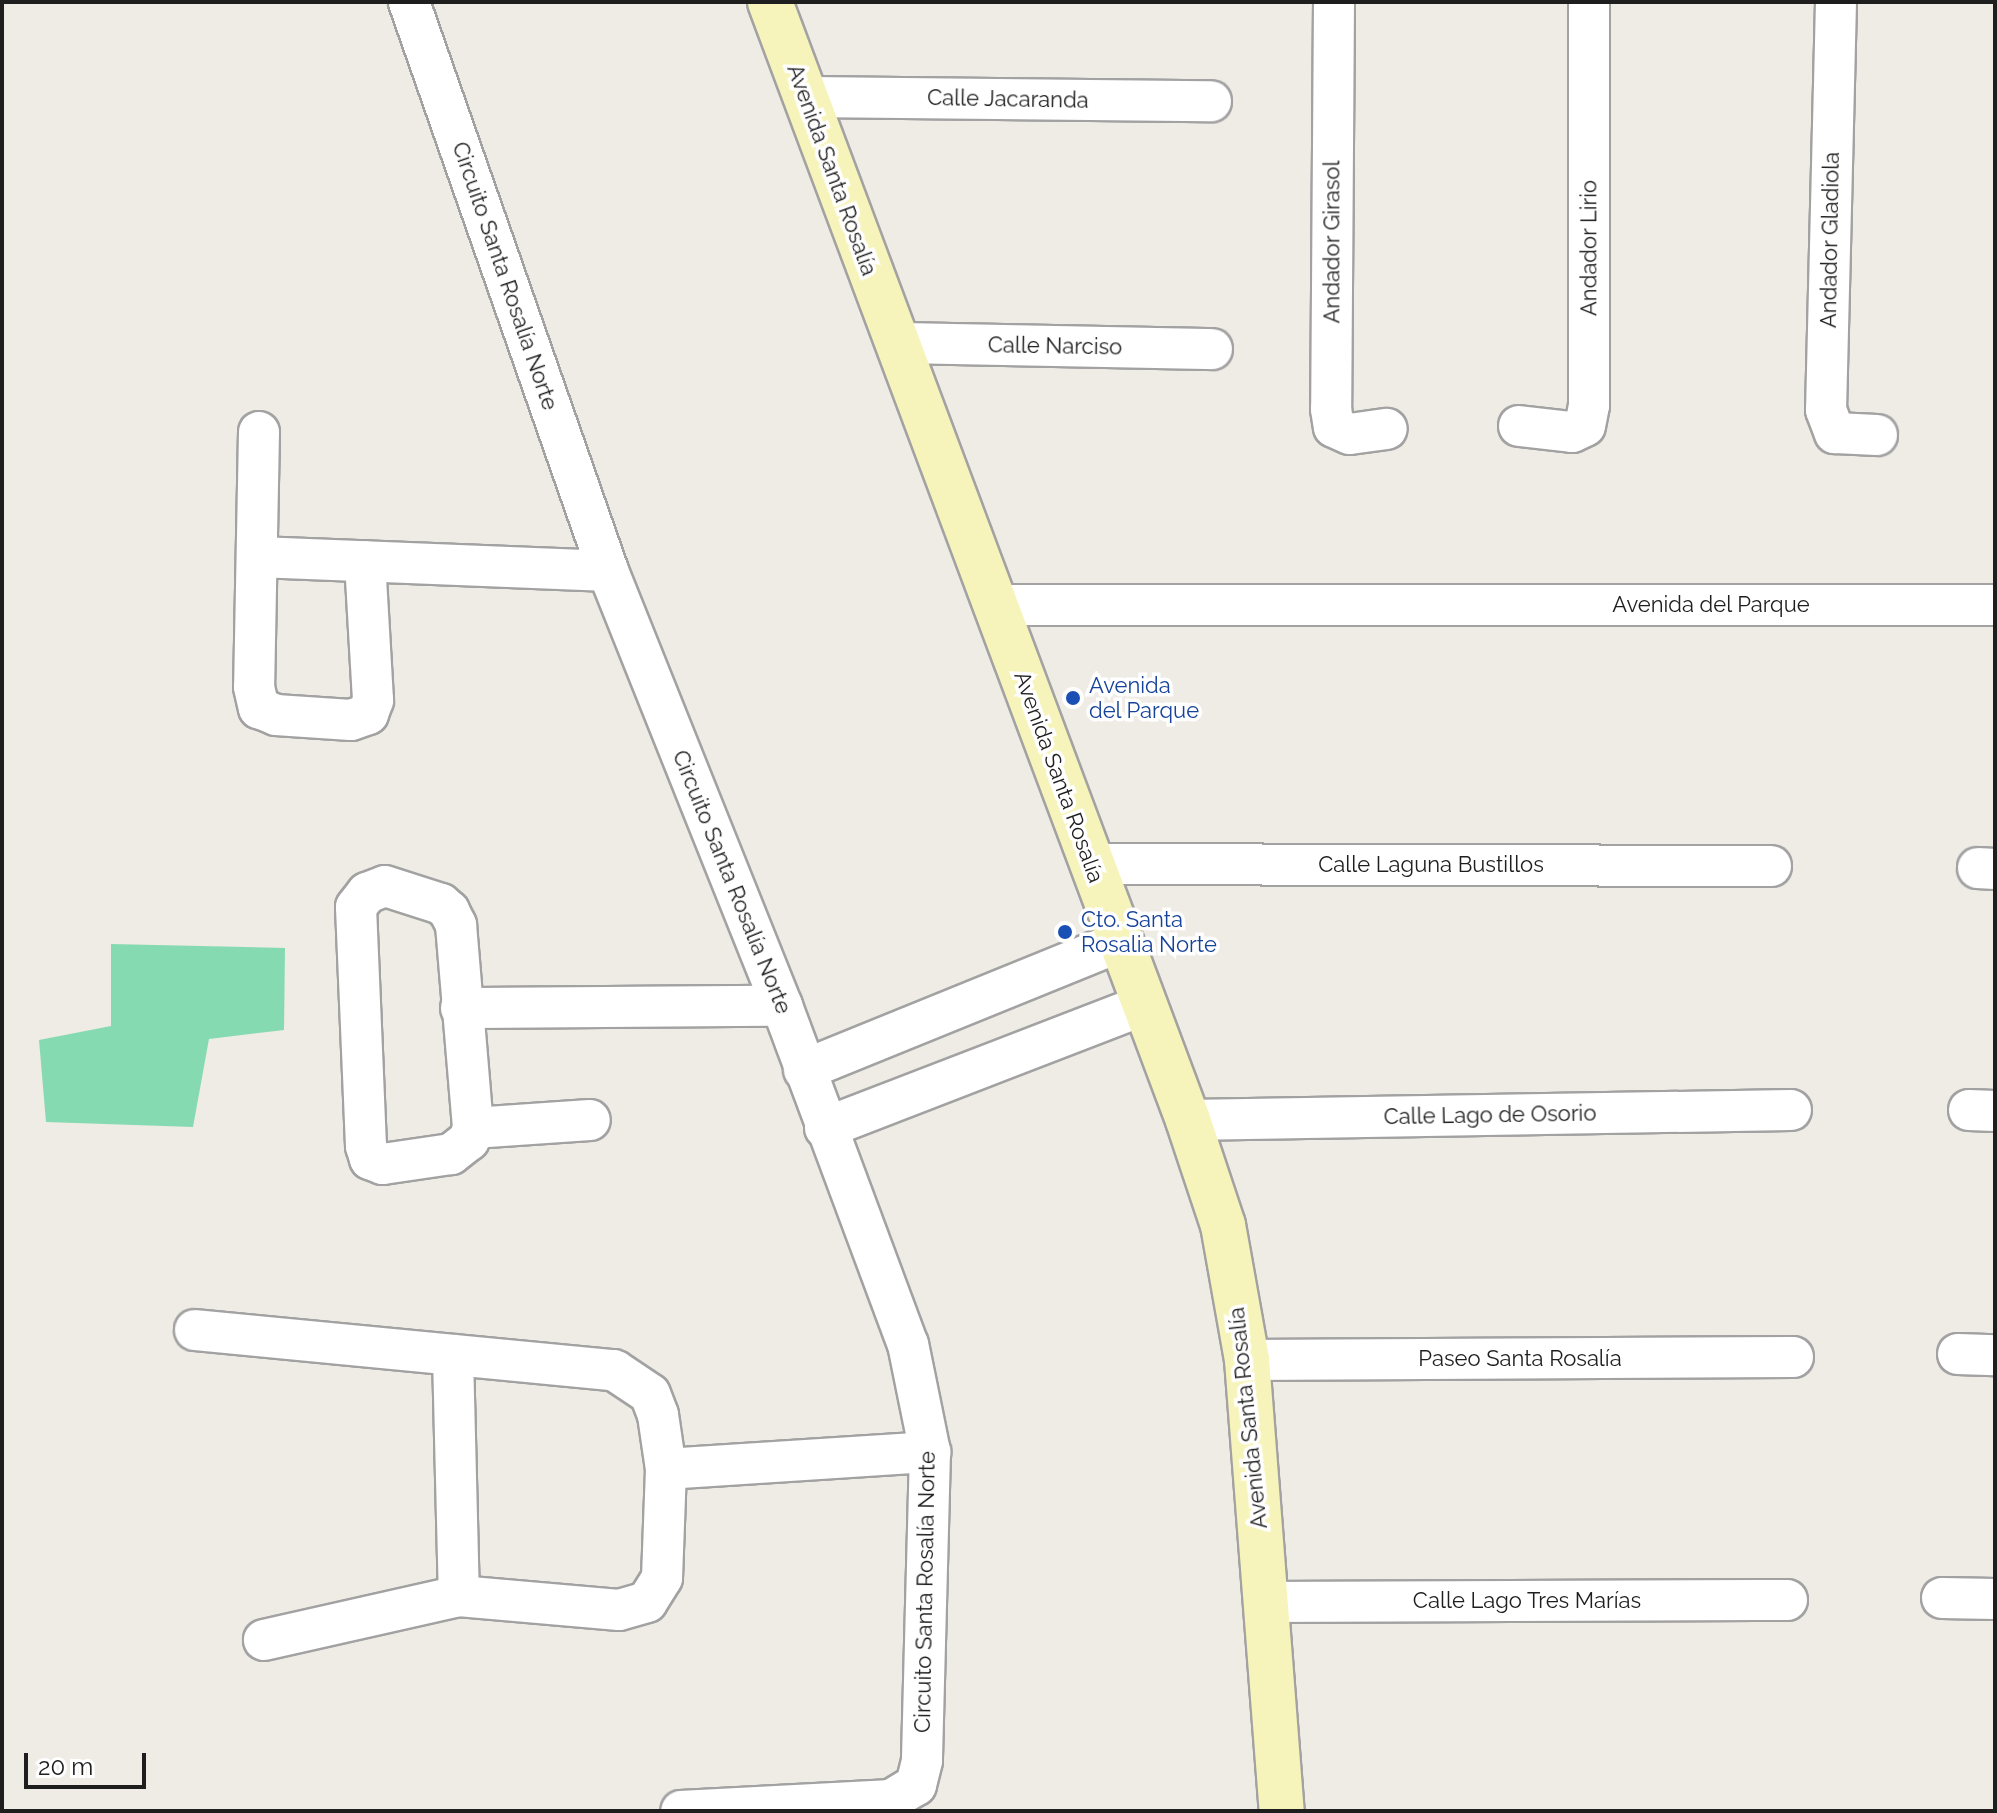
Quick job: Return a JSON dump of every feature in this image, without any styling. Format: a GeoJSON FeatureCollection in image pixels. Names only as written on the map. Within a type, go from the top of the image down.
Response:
{"type":"FeatureCollection","features":[{"type":"Feature","properties":{"kind":"street","name":"Circuito Santa Rosalía Norte"},"geometry":{"type":"LineString","coordinates":[[409,2],[608,571],[782,1006],[908,1344],[930,1452],[922,1761],[916,1785],[891,1800],[681,1811]]}},
{"type":"Feature","properties":{"kind":"street","name":"Avenida Santa Rosalía"},"geometry":{"type":"LineString","coordinates":[[770,2],[1188,1120],[1223,1225],[1247,1360],[1282,1811]]}},
{"type":"Feature","properties":{"kind":"street","name":"Andador Girasol"},"geometry":{"type":"LineString","coordinates":[[1334,2],[1331,409],[1334,427],[1350,434],[1387,429]]}},
{"type":"Feature","properties":{"kind":"street","name":"Andador Lirio"},"geometry":{"type":"LineString","coordinates":[[1519,426],[1572,432],[1585,426],[1589,405],[1589,2]]}},
{"type":"Feature","properties":{"kind":"street","name":"Andador Gladiola"},"geometry":{"type":"LineString","coordinates":[[1836,2],[1826,410],[1835,433],[1877,435]]}},
{"type":"Feature","properties":{"kind":"street","name":"Calle Jacaranda"},"geometry":{"type":"LineString","coordinates":[[805,97],[1211,101]]}},
{"type":"Feature","properties":{"kind":"street","name":"Calle Narciso"},"geometry":{"type":"LineString","coordinates":[[897,343],[1212,349]]}},
{"type":"Feature","properties":{"kind":"street"},"geometry":{"type":"LineString","coordinates":[[259,432],[259,557],[254,687],[259,708],[276,715],[351,720],[368,714],[373,700],[365,561]]}},
{"type":"Feature","properties":{"kind":"street"},"geometry":{"type":"LineString","coordinates":[[259,557],[608,571]]}},
{"type":"Feature","properties":{"kind":"street","name":"Avenida del Parque"},"geometry":{"type":"LineString","coordinates":[[996,605],[1995,605]]}},
{"type":"Feature","properties":{"kind":"street","name":"Calle Laguna Bustillos"},"geometry":{"type":"LineString","coordinates":[[1092,864],[1771,866]]}},
{"type":"Feature","properties":{"kind":"street"},"geometry":{"type":"LineString","coordinates":[[385,886],[432,900],[449,911],[460,938],[461,1008],[473,1128],[469,1140],[451,1154],[383,1164],[370,1159],[367,1153],[356,907],[367,893],[385,886]]}},
{"type":"Feature","properties":{"kind":"street"},"geometry":{"type":"LineString","coordinates":[[804,1070],[1121,941]]}},
{"type":"Feature","properties":{"kind":"street"},"geometry":{"type":"LineString","coordinates":[[825,1128],[1144,1005]]}},
{"type":"Feature","properties":{"kind":"street"},"geometry":{"type":"LineString","coordinates":[[461,1008],[782,1006]]}},
{"type":"Feature","properties":{"kind":"street","name":"Calle Lago de Osorio"},"geometry":{"type":"LineString","coordinates":[[1188,1120],[1791,1110]]}},
{"type":"Feature","properties":{"kind":"street"},"geometry":{"type":"LineString","coordinates":[[473,1128],[590,1120]]}},
{"type":"Feature","properties":{"kind":"street"},"geometry":{"type":"LineString","coordinates":[[195,1330],[614,1370],[650,1394],[658,1415],[666,1469],[662,1578],[647,1602],[619,1610],[459,1596],[264,1640]]}},
{"type":"Feature","properties":{"kind":"street"},"geometry":{"type":"LineString","coordinates":[[453,1355],[459,1596]]}},
{"type":"Feature","properties":{"kind":"street","name":"Paseo Santa Rosalía"},"geometry":{"type":"LineString","coordinates":[[1247,1360],[1793,1357]]}},
{"type":"Feature","properties":{"kind":"street"},"geometry":{"type":"LineString","coordinates":[[666,1469],[930,1452]]}},
{"type":"Feature","properties":{"kind":"street"},"geometry":{"type":"LineString","coordinates":[[1942,1598],[1995,1599]]}},
{"type":"Feature","properties":{"kind":"street","name":"Calle Lago Tres Marías"},"geometry":{"type":"LineString","coordinates":[[1266,1602],[1787,1600]]}},
{"type":"Feature","properties":{"kind":"green space"},"geometry":{"type":"Polygon","coordinates":[[[111,944],[285,948],[284,1030],[209,1039],[193,1127],[46,1122],[39,1040],[111,1026],[111,944]]]}},
{"type":"Feature","properties":{"kind":"place","name":"Avenida del Parque"},"geometry":{"type":"Point","coordinates":[1073,698]}},
{"type":"Feature","properties":{"kind":"place","name":"Cto. Santa Rosalia Norte"},"geometry":{"type":"Point","coordinates":[1065,932]}}]}
